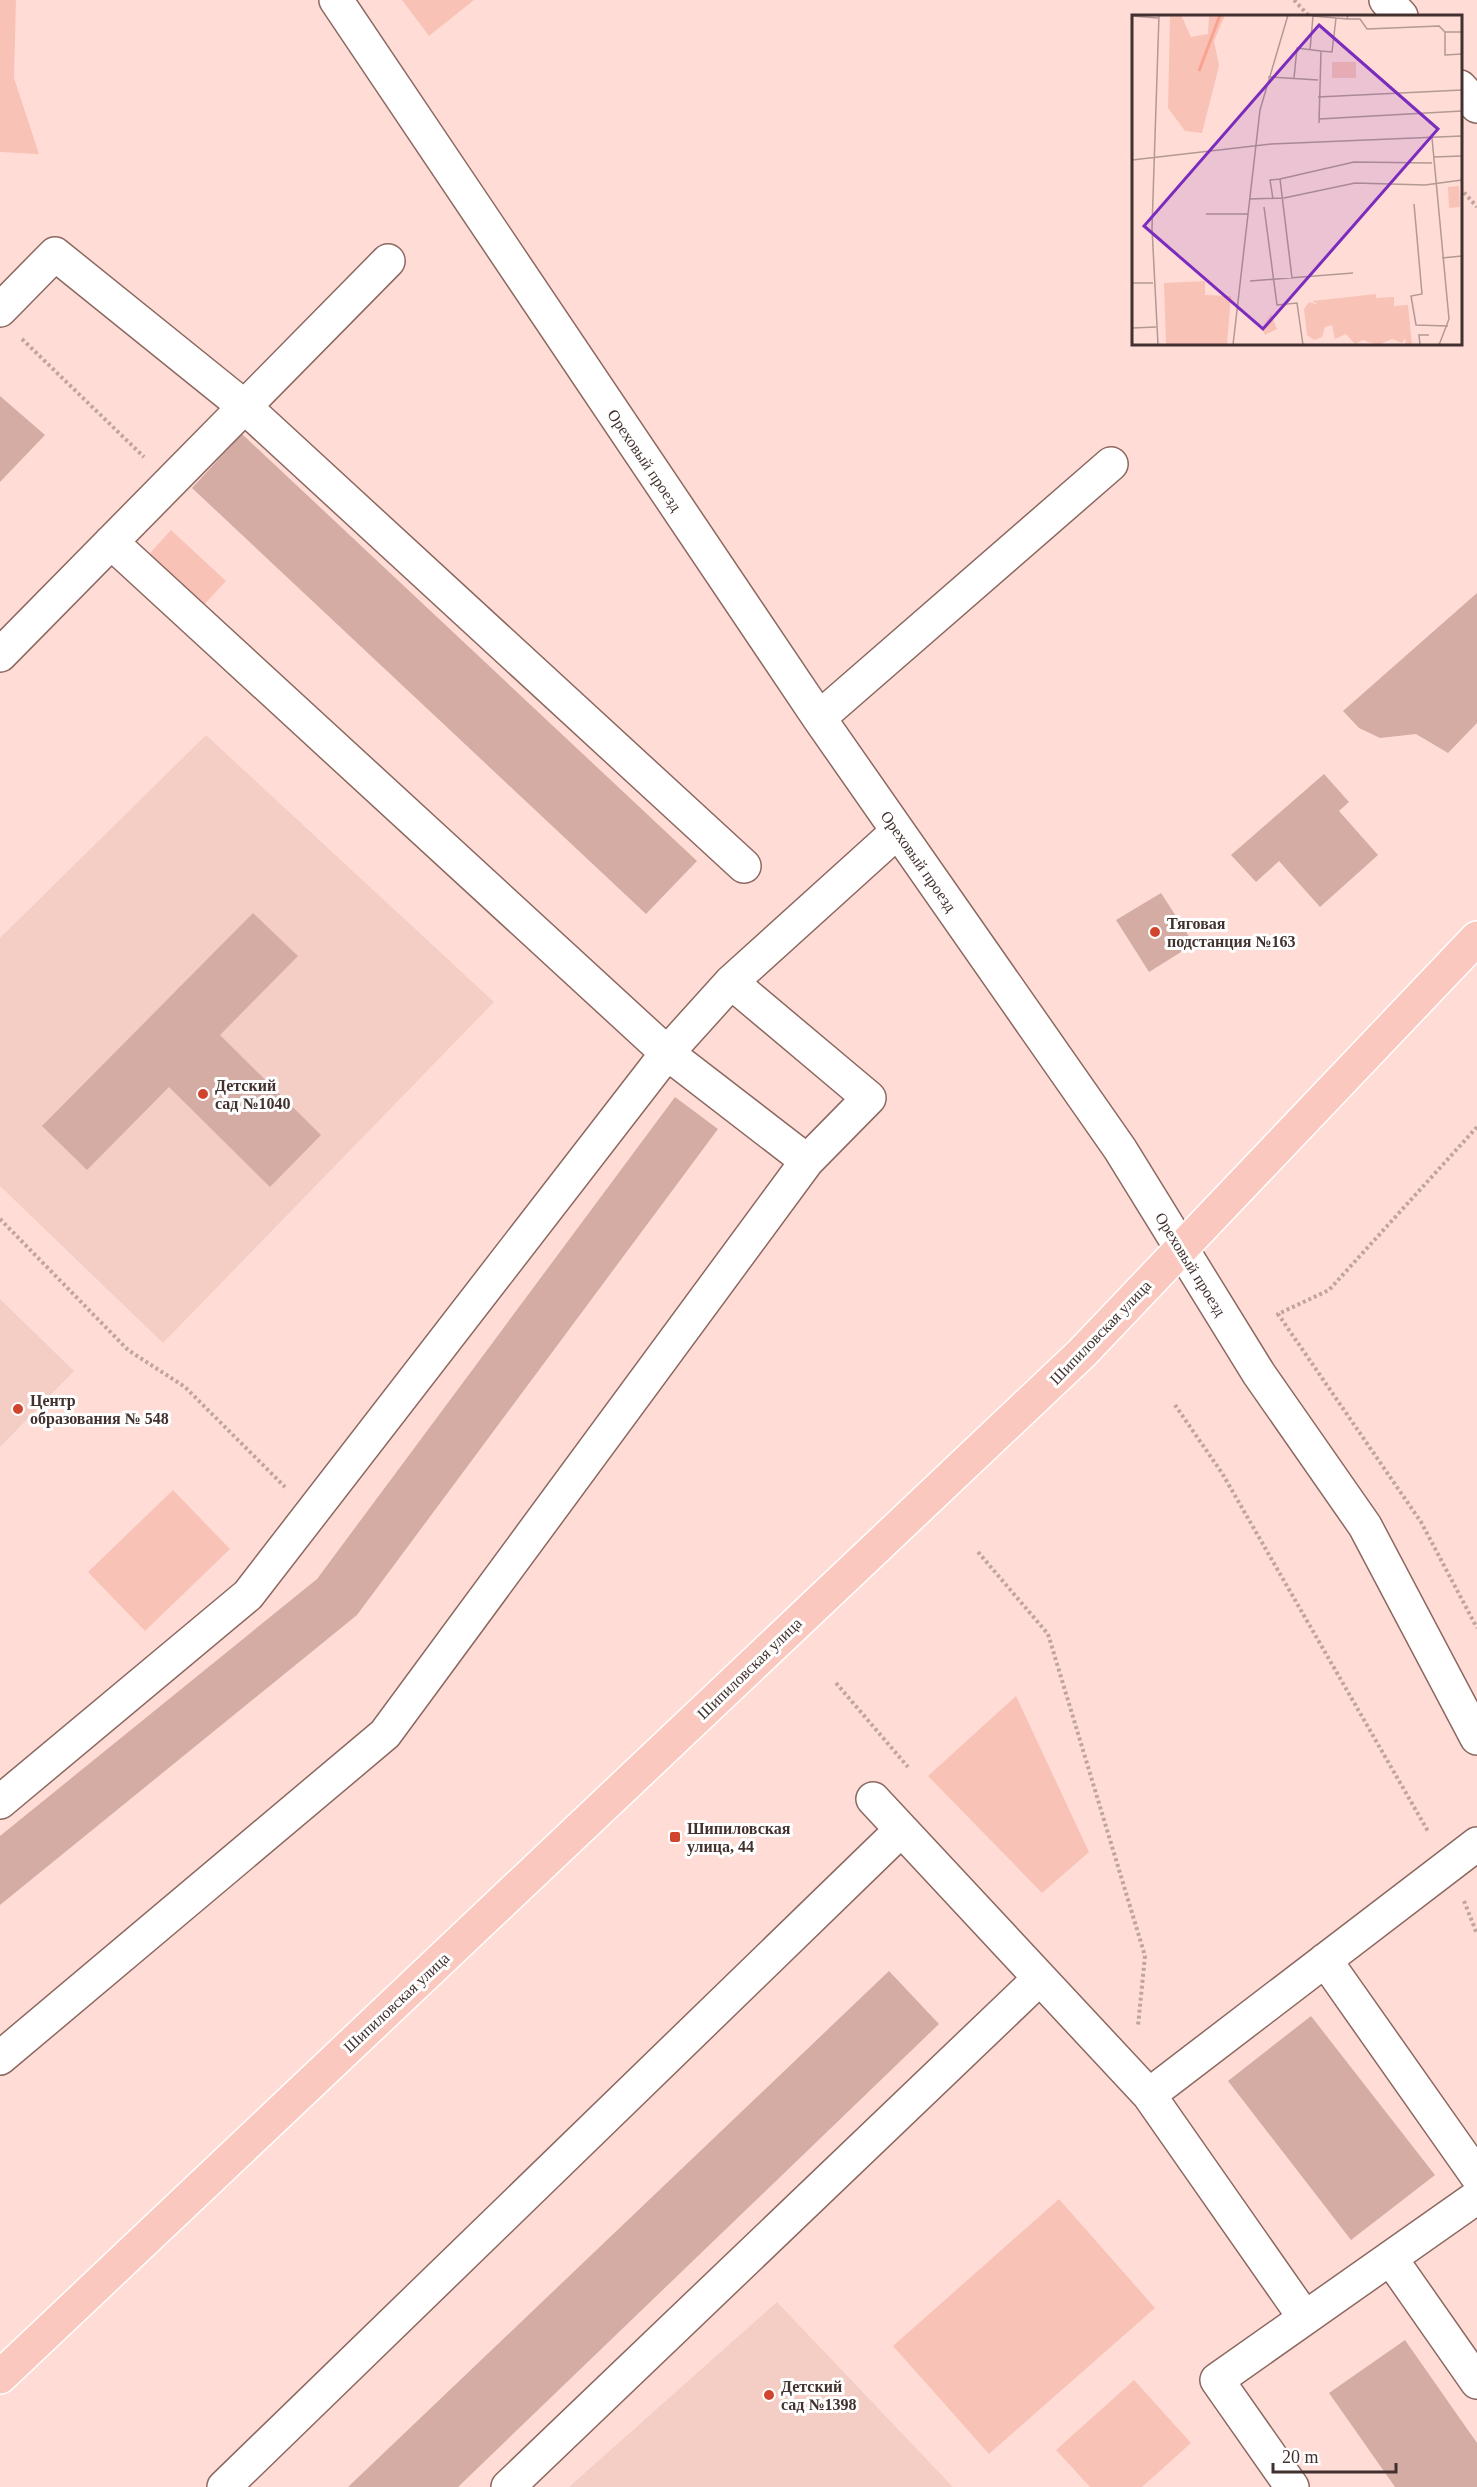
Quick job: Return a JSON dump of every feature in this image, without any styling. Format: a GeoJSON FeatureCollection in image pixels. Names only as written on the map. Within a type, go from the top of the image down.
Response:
{"type":"FeatureCollection","features":[{"type":"Feature","properties":{"kind":"main road","name":"Шипиловская улица"},"geometry":{"type":"LineString","coordinates":[[0,2377],[1074,1361],[1477,938]]}},
{"type":"Feature","properties":{"kind":"street","name":"Ореховый проезд"},"geometry":{"type":"LineString","coordinates":[[336,0],[819,718],[1113,1139],[1259,1374],[1365,1526],[1477,1738]]}},
{"type":"Feature","properties":{"kind":"street"},"geometry":{"type":"LineString","coordinates":[[1386,0],[1400,15]]}},
{"type":"Feature","properties":{"kind":"street"},"geometry":{"type":"LineString","coordinates":[[1462,88],[1477,106]]}},
{"type":"Feature","properties":{"kind":"street"},"geometry":{"type":"LineString","coordinates":[[9,322],[55,254],[246,408],[744,866]]}},
{"type":"Feature","properties":{"kind":"street"},"geometry":{"type":"LineString","coordinates":[[0,655],[246,408],[388,261]]}},
{"type":"Feature","properties":{"kind":"street"},"geometry":{"type":"LineString","coordinates":[[819,718],[1111,464]]}},
{"type":"Feature","properties":{"kind":"street"},"geometry":{"type":"LineString","coordinates":[[111,542],[667,1053],[807,1161]]}},
{"type":"Feature","properties":{"kind":"street"},"geometry":{"type":"LineString","coordinates":[[0,1802],[248,1595],[667,1053],[731,982],[898,831]]}},
{"type":"Feature","properties":{"kind":"street"},"geometry":{"type":"LineString","coordinates":[[0,2058],[385,1734],[807,1161],[869,1098],[731,982]]}},
{"type":"Feature","properties":{"kind":"street"},"geometry":{"type":"LineString","coordinates":[[873,1799],[900,1831],[1140,2087],[1305,2318]]}},
{"type":"Feature","properties":{"kind":"street"},"geometry":{"type":"LineString","coordinates":[[224,2487],[900,1831]]}},
{"type":"Feature","properties":{"kind":"street"},"geometry":{"type":"LineString","coordinates":[[1140,2087],[1325,1960],[1477,1844]]}},
{"type":"Feature","properties":{"kind":"street"},"geometry":{"type":"LineString","coordinates":[[1325,1960],[1477,2176]]}},
{"type":"Feature","properties":{"kind":"street"},"geometry":{"type":"LineString","coordinates":[[508,2487],[1039,1979]]}},
{"type":"Feature","properties":{"kind":"street"},"geometry":{"type":"LineString","coordinates":[[1292,2487],[1217,2380],[1477,2197]]}},
{"type":"Feature","properties":{"kind":"street"},"geometry":{"type":"LineString","coordinates":[[1391,2259],[1477,2382]]}},
{"type":"Feature","properties":{"kind":"path"},"geometry":{"type":"LineString","coordinates":[[1294,0],[1308,15]]}},
{"type":"Feature","properties":{"kind":"path"},"geometry":{"type":"LineString","coordinates":[[1462,189],[1477,207]]}},
{"type":"Feature","properties":{"kind":"path"},"geometry":{"type":"LineString","coordinates":[[9,322],[171,482]]}},
{"type":"Feature","properties":{"kind":"path"},"geometry":{"type":"LineString","coordinates":[[1477,1127],[1329,1290],[1278,1314],[1421,1522],[1477,1628]]}},
{"type":"Feature","properties":{"kind":"path"},"geometry":{"type":"LineString","coordinates":[[0,1219],[128,1350],[185,1387],[311,1513]]}},
{"type":"Feature","properties":{"kind":"path"},"geometry":{"type":"LineString","coordinates":[[1175,1406],[1222,1473],[1449,1866],[1477,1934]]}},
{"type":"Feature","properties":{"kind":"path"},"geometry":{"type":"LineString","coordinates":[[978,1552],[1048,1634],[1145,1956],[1140,2087]]}},
{"type":"Feature","properties":{"kind":"path"},"geometry":{"type":"LineString","coordinates":[[836,1683],[908,1767]]}},
{"type":"Feature","properties":{"kind":"shaded area"},"geometry":{"type":"Polygon","coordinates":[[[0,0],[16,0],[14,78],[39,154],[0,152],[0,0]]]}},
{"type":"Feature","properties":{"kind":"shaded area"},"geometry":{"type":"Polygon","coordinates":[[[402,0],[474,0],[429,36],[402,0]]]}},
{"type":"Feature","properties":{"kind":"shaded area"},"geometry":{"type":"Polygon","coordinates":[[[171,530],[226,581],[198,611],[143,561],[171,530]]]}},
{"type":"Feature","properties":{"kind":"shaded area","name":"Детский сад №1040"},"geometry":{"type":"Polygon","coordinates":[[[206,735],[494,1002],[163,1343],[0,1186],[0,938],[206,735]]]}},
{"type":"Feature","properties":{"kind":"shaded area","name":"Центр образования № 548"},"geometry":{"type":"Polygon","coordinates":[[[0,1299],[74,1371],[0,1447],[0,1299]]]}},
{"type":"Feature","properties":{"kind":"shaded area"},"geometry":{"type":"Polygon","coordinates":[[[173,1490],[230,1549],[145,1631],[88,1572],[173,1490]]]}},
{"type":"Feature","properties":{"kind":"shaded area"},"geometry":{"type":"Polygon","coordinates":[[[1016,1696],[1089,1852],[1042,1893],[928,1776],[1016,1696]]]}},
{"type":"Feature","properties":{"kind":"shaded area"},"geometry":{"type":"Polygon","coordinates":[[[1059,2199],[1155,2308],[989,2454],[893,2346],[1059,2199]]]}},
{"type":"Feature","properties":{"kind":"shaded area","name":"Детский сад №1398"},"geometry":{"type":"Polygon","coordinates":[[[777,2302],[953,2487],[569,2487],[777,2302]]]}},
{"type":"Feature","properties":{"kind":"shaded area"},"geometry":{"type":"Polygon","coordinates":[[[1134,2380],[1191,2443],[1142,2487],[1090,2487],[1056,2450],[1134,2380]]]}},
{"type":"Feature","properties":{"kind":"building"},"geometry":{"type":"Polygon","coordinates":[[[0,396],[45,435],[0,482],[0,396]]]}},
{"type":"Feature","properties":{"kind":"building"},"geometry":{"type":"Polygon","coordinates":[[[242,434],[697,861],[646,914],[192,488],[242,434]]]}},
{"type":"Feature","properties":{"kind":"building"},"geometry":{"type":"Polygon","coordinates":[[[1477,593],[1477,723],[1448,753],[1416,734],[1380,738],[1359,728],[1343,711],[1477,593]]]}},
{"type":"Feature","properties":{"kind":"building"},"geometry":{"type":"Polygon","coordinates":[[[1324,774],[1349,802],[1339,811],[1378,855],[1320,907],[1279,861],[1256,882],[1231,855],[1324,774]]]}},
{"type":"Feature","properties":{"kind":"building","name":"Тяговая подстанция №163"},"geometry":{"type":"Polygon","coordinates":[[[1161,893],[1194,944],[1149,972],[1116,920],[1161,893]]]}},
{"type":"Feature","properties":{"kind":"building"},"geometry":{"type":"Polygon","coordinates":[[[253,913],[298,956],[220,1035],[321,1135],[270,1187],[169,1087],[87,1170],[42,1126],[253,913]]]}},
{"type":"Feature","properties":{"kind":"building"},"geometry":{"type":"Polygon","coordinates":[[[675,1097],[718,1129],[357,1615],[0,1905],[0,1836],[317,1579],[675,1097]]]}},
{"type":"Feature","properties":{"kind":"building"},"geometry":{"type":"Polygon","coordinates":[[[889,1971],[939,2024],[458,2487],[348,2487],[889,1971]]]}},
{"type":"Feature","properties":{"kind":"building"},"geometry":{"type":"Polygon","coordinates":[[[1311,2016],[1435,2175],[1351,2240],[1228,2081],[1311,2016]]]}},
{"type":"Feature","properties":{"kind":"building"},"geometry":{"type":"Polygon","coordinates":[[[1405,2340],[1477,2443],[1477,2487],[1395,2487],[1329,2393],[1405,2340]]]}},
{"type":"Feature","properties":{"kind":"place","name":"Тяговая подстанция №163"},"geometry":{"type":"Point","coordinates":[1155,932]}},
{"type":"Feature","properties":{"kind":"place","name":"Детский сад №1040"},"geometry":{"type":"Point","coordinates":[203,1094]}},
{"type":"Feature","properties":{"kind":"place","name":"Центр образования № 548"},"geometry":{"type":"Point","coordinates":[18,1409]}},
{"type":"Feature","properties":{"kind":"place","name":"Шипиловская улица, 44"},"geometry":{"type":"Point","coordinates":[675,1837]}},
{"type":"Feature","properties":{"kind":"place","name":"Детский сад №1398"},"geometry":{"type":"Point","coordinates":[769,2395]}}]}
